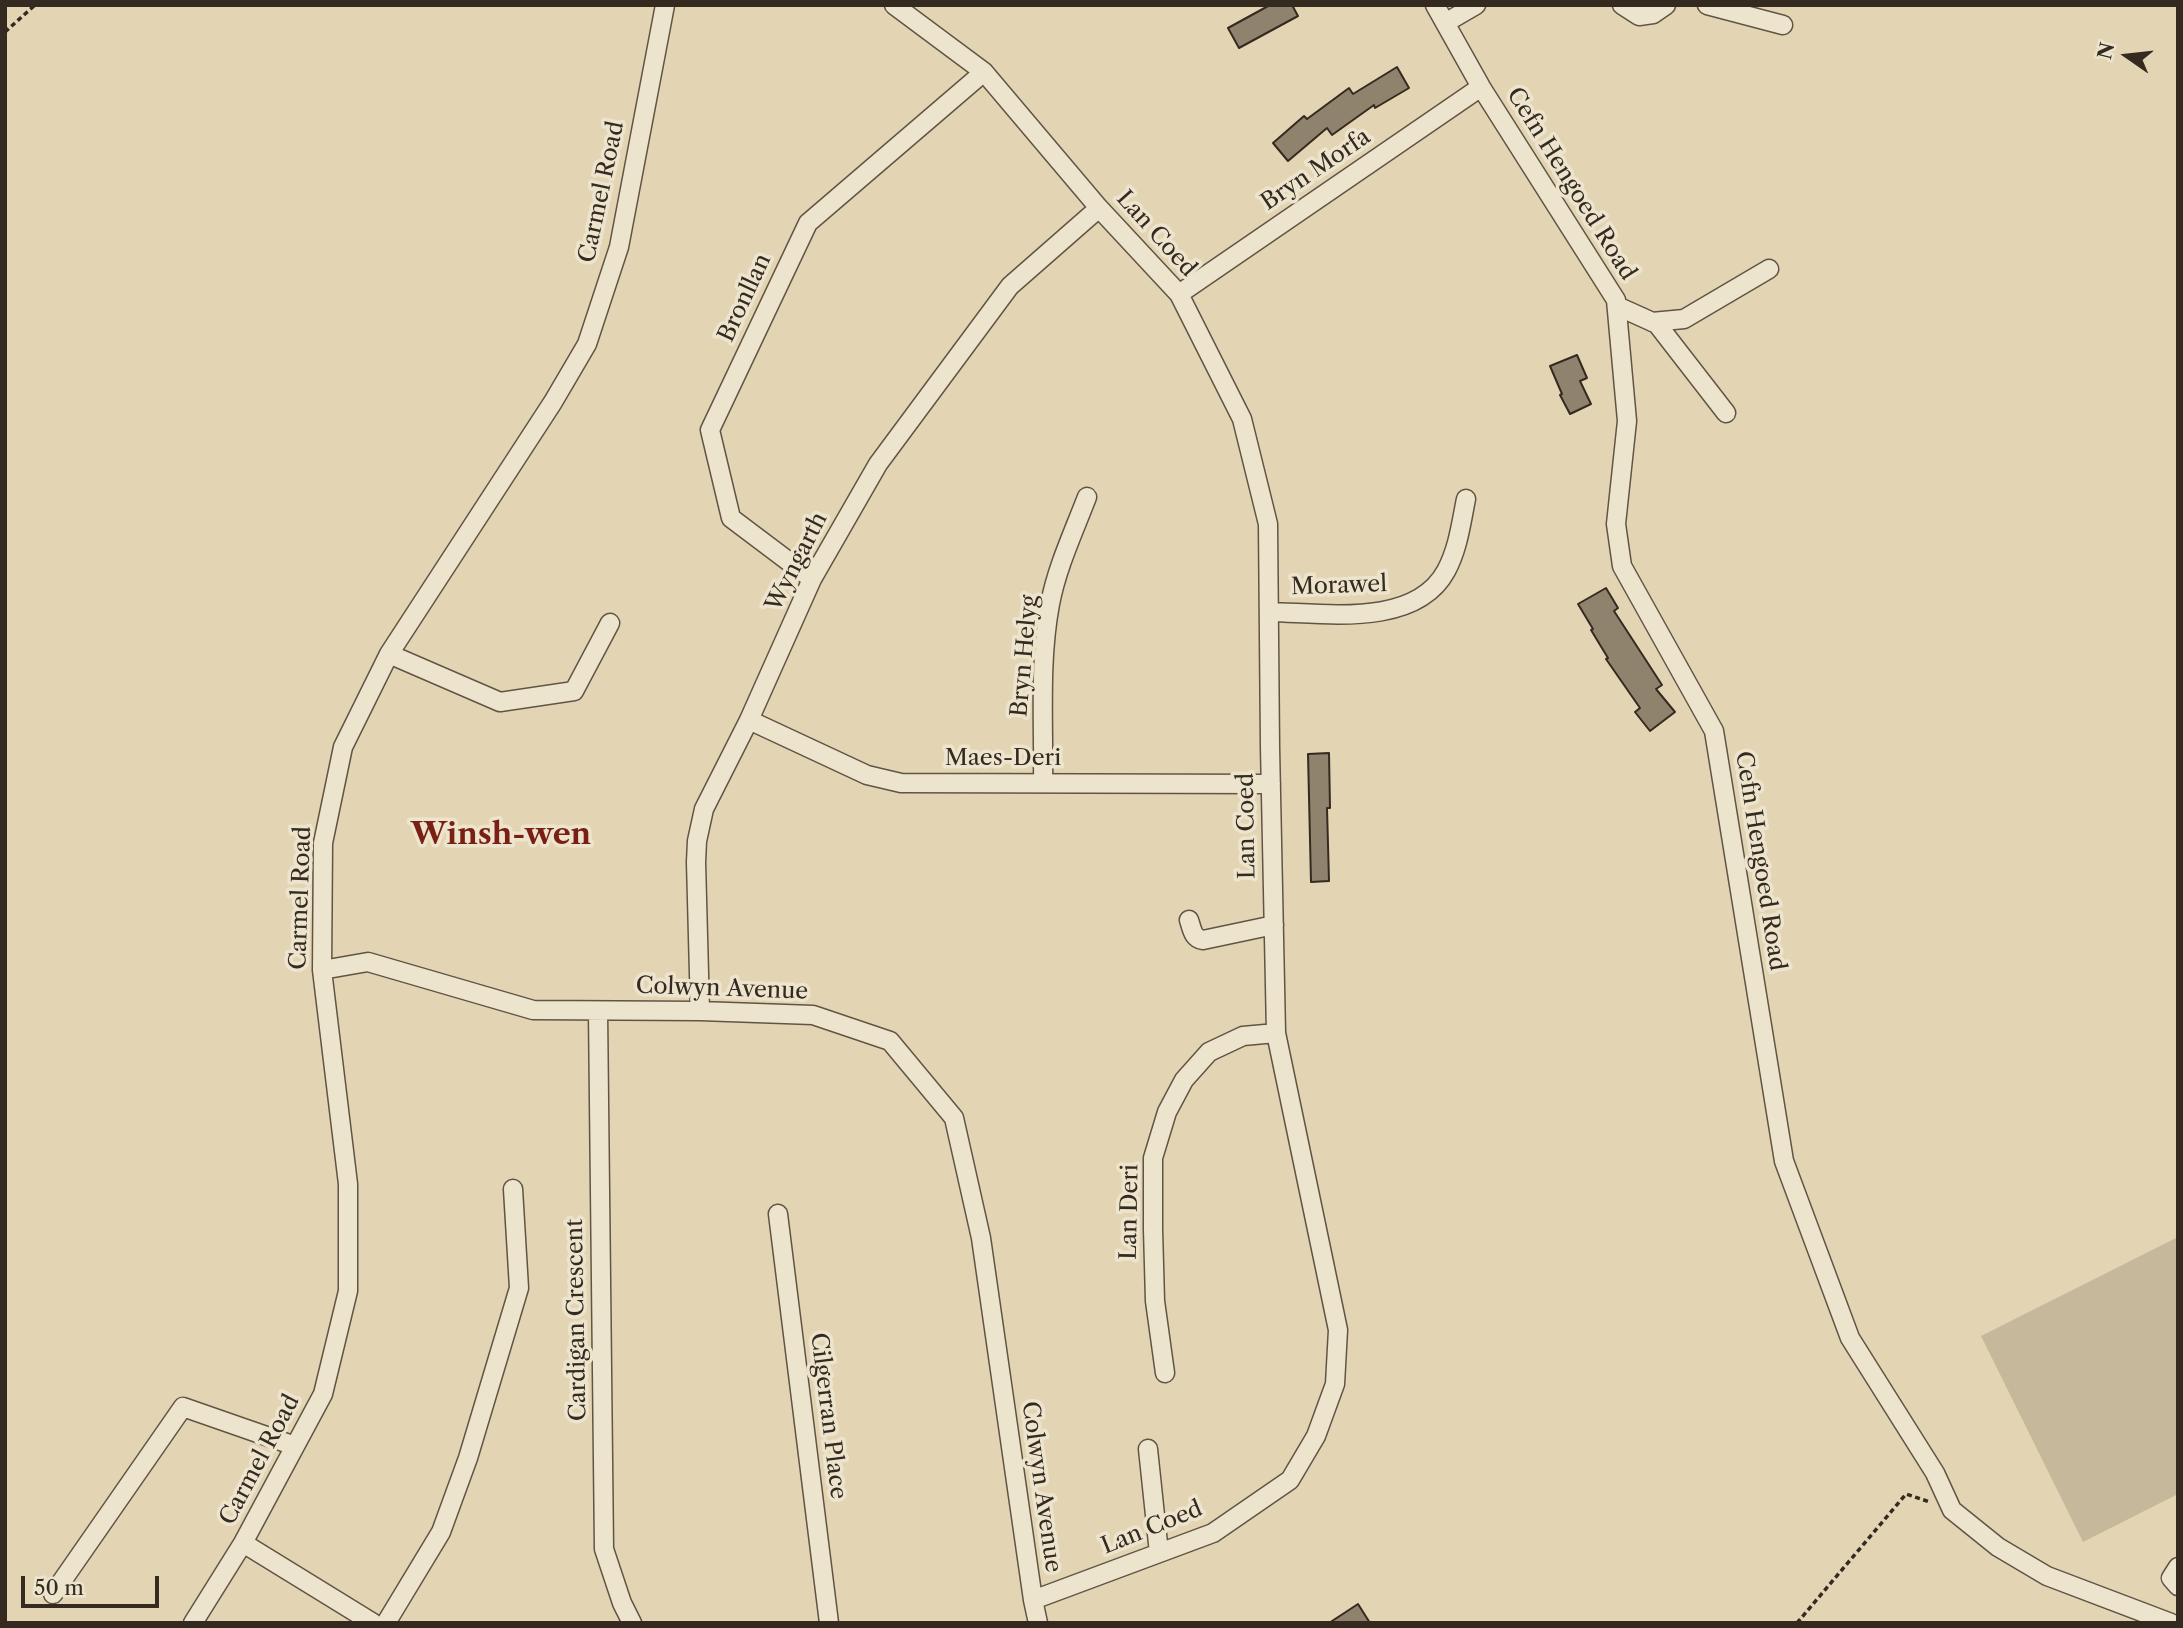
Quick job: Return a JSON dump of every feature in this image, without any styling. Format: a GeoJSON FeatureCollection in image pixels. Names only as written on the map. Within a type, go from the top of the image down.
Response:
{"type":"FeatureCollection","features":[{"type":"Feature","properties":{"kind":"street","name":"Carmel Road"},"geometry":{"type":"LineString","coordinates":[[193,1623],[243,1543],[323,1394],[348,1291],[348,1184],[322,970],[323,843],[343,747],[389,654],[553,402],[586,344],[619,247],[665,5]]}},
{"type":"Feature","properties":{"kind":"street","name":"Lan Coed"},"geometry":{"type":"LineString","coordinates":[[894,5],[984,72],[1099,208],[1179,294],[1242,419],[1268,524],[1276,1033],[1338,1330],[1335,1384],[1316,1437],[1290,1480],[1213,1533],[1033,1600]]}},
{"type":"Feature","properties":{"kind":"street","name":"Cefn Hengoed Road"},"geometry":{"type":"LineString","coordinates":[[1435,5],[1481,87],[1616,300],[1627,421],[1616,524],[1622,566],[1714,731],[1784,1161],[1850,1338],[1935,1473],[1952,1510],[1998,1547],[2047,1576],[2172,1623]]}},
{"type":"Feature","properties":{"kind":"street"},"geometry":{"type":"LineString","coordinates":[[1445,23],[1476,5]]}},
{"type":"Feature","properties":{"kind":"street"},"geometry":{"type":"LineString","coordinates":[[1622,5],[1639,16],[1653,14],[1666,5]]}},
{"type":"Feature","properties":{"kind":"street"},"geometry":{"type":"LineString","coordinates":[[1707,5],[1783,25]]}},
{"type":"Feature","properties":{"kind":"street","name":"Bronllan"},"geometry":{"type":"LineString","coordinates":[[812,579],[731,518],[710,430],[808,223],[984,72]]}},
{"type":"Feature","properties":{"kind":"street","name":"Bryn Morfa"},"geometry":{"type":"LineString","coordinates":[[1179,294],[1481,87]]}},
{"type":"Feature","properties":{"kind":"street","name":"Wyngarth"},"geometry":{"type":"LineString","coordinates":[[700,1011],[697,841],[704,809],[749,720],[812,579],[878,464],[1010,286],[1099,208]]}},
{"type":"Feature","properties":{"kind":"street"},"geometry":{"type":"LineString","coordinates":[[1652,322],[1684,319],[1769,269]]}},
{"type":"Feature","properties":{"kind":"street"},"geometry":{"type":"LineString","coordinates":[[1617,306],[1657,324],[1726,413]]}},
{"type":"Feature","properties":{"kind":"street","name":"Bryn Helyg"},"geometry":{"type":"LineString","coordinates":[[1043,782],[1045,657],[1050,604],[1059,569],[1087,496]]}},
{"type":"Feature","properties":{"kind":"street","name":"Morawel"},"geometry":{"type":"LineString","coordinates":[[1270,612],[1373,614],[1405,606],[1426,595],[1444,574],[1457,547],[1466,499]]}},
{"type":"Feature","properties":{"kind":"street"},"geometry":{"type":"LineString","coordinates":[[389,654],[500,702],[574,691],[610,623]]}},
{"type":"Feature","properties":{"kind":"street","name":"Maes-Deri"},"geometry":{"type":"LineString","coordinates":[[749,720],[867,775],[901,783],[1271,784]]}},
{"type":"Feature","properties":{"kind":"street"},"geometry":{"type":"LineString","coordinates":[[1189,920],[1193,933],[1199,940],[1274,925]]}},
{"type":"Feature","properties":{"kind":"street","name":"Colwyn Avenue"},"geometry":{"type":"LineString","coordinates":[[322,970],[368,962],[533,1010],[813,1015],[890,1041],[954,1118],[981,1238],[1038,1623]]}},
{"type":"Feature","properties":{"kind":"street","name":"Cardigan Crescent"},"geometry":{"type":"LineString","coordinates":[[598,1011],[604,1549],[622,1603],[632,1623]]}},
{"type":"Feature","properties":{"kind":"street","name":"Lan Deri"},"geometry":{"type":"LineString","coordinates":[[1165,1374],[1155,1301],[1153,1158],[1167,1112],[1184,1080],[1209,1052],[1243,1036],[1276,1033]]}},
{"type":"Feature","properties":{"kind":"street"},"geometry":{"type":"LineString","coordinates":[[386,1623],[441,1532],[468,1458],[519,1288],[513,1189]]}},
{"type":"Feature","properties":{"kind":"street","name":"Cilgerran Place"},"geometry":{"type":"LineString","coordinates":[[779,1214],[829,1623]]}},
{"type":"Feature","properties":{"kind":"street"},"geometry":{"type":"LineString","coordinates":[[53,1594],[183,1407],[295,1446]]}},
{"type":"Feature","properties":{"kind":"street"},"geometry":{"type":"LineString","coordinates":[[1148,1448],[1159,1553]]}},
{"type":"Feature","properties":{"kind":"street"},"geometry":{"type":"LineString","coordinates":[[243,1543],[373,1623]]}},
{"type":"Feature","properties":{"kind":"street"},"geometry":{"type":"LineString","coordinates":[[2178,1567],[2171,1578],[2178,1586]]}},
{"type":"Feature","properties":{"kind":"path"},"geometry":{"type":"LineString","coordinates":[[5,32],[35,5]]}},
{"type":"Feature","properties":{"kind":"path"},"geometry":{"type":"LineString","coordinates":[[1797,1623],[1906,1494],[1952,1510]]}},
{"type":"Feature","properties":{"kind":"shaded area"},"geometry":{"type":"Polygon","coordinates":[[[2178,1237],[2178,1494],[2083,1542],[1981,1336],[2178,1237]]]}},
{"type":"Feature","properties":{"kind":"building"},"geometry":{"type":"Polygon","coordinates":[[[1270,5],[1292,5],[1298,16],[1239,48],[1228,28],[1270,5]]]}},
{"type":"Feature","properties":{"kind":"building"},"geometry":{"type":"Polygon","coordinates":[[[1397,67],[1409,88],[1375,108],[1374,105],[1332,135],[1327,128],[1288,161],[1273,143],[1304,116],[1307,119],[1349,88],[1353,94],[1397,67]]]}},
{"type":"Feature","properties":{"kind":"building"},"geometry":{"type":"Polygon","coordinates":[[[1577,355],[1587,378],[1580,381],[1591,404],[1570,414],[1550,366],[1577,355]]]}},
{"type":"Feature","properties":{"kind":"building"},"geometry":{"type":"Polygon","coordinates":[[[1606,588],[1618,608],[1614,611],[1662,685],[1656,689],[1675,712],[1650,731],[1635,712],[1640,708],[1606,659],[1608,658],[1578,604],[1606,588]]]}},
{"type":"Feature","properties":{"kind":"building"},"geometry":{"type":"Polygon","coordinates":[[[1329,753],[1329,881],[1311,882],[1308,754],[1329,753]]]}},
{"type":"Feature","properties":{"kind":"building"},"geometry":{"type":"Polygon","coordinates":[[[1358,1604],[1370,1623],[1329,1623],[1358,1604]]]}},
{"type":"Feature","properties":{"kind":"district","name":"Winsh-wen"},"geometry":{"type":"Point","coordinates":[501,835]}}]}
